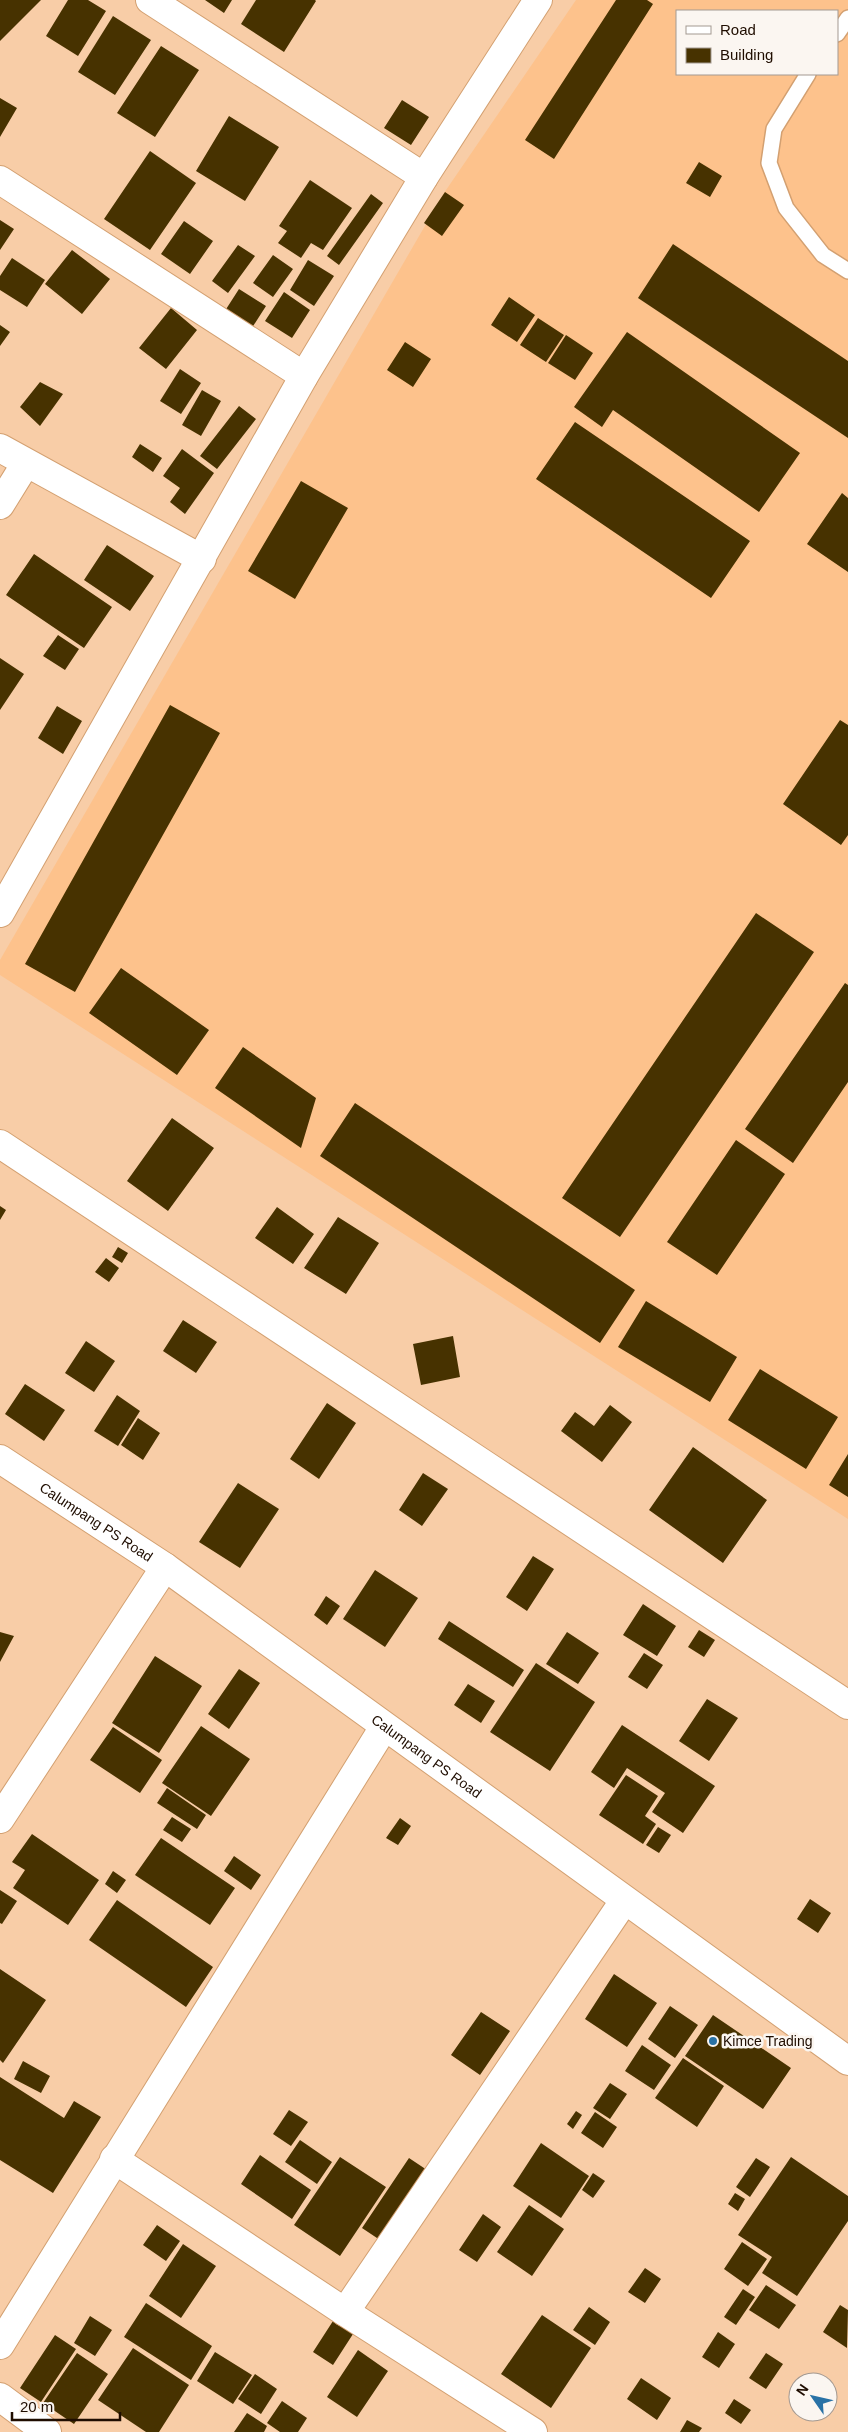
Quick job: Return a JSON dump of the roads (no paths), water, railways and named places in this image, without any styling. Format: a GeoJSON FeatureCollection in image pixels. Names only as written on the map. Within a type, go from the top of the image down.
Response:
{"type":"FeatureCollection","features":[{"type":"Feature","properties":{"kind":"street"},"geometry":{"type":"LineString","coordinates":[[150,0],[424,177]]}},
{"type":"Feature","properties":{"kind":"street"},"geometry":{"type":"LineString","coordinates":[[0,913],[304,376],[528,4]]}},
{"type":"Feature","properties":{"kind":"street"},"geometry":{"type":"LineString","coordinates":[[0,180],[304,376]]}},
{"type":"Feature","properties":{"kind":"street"},"geometry":{"type":"LineString","coordinates":[[0,448],[202,559]]}},
{"type":"Feature","properties":{"kind":"street"},"geometry":{"type":"LineString","coordinates":[[0,505],[26,463]]}},
{"type":"Feature","properties":{"kind":"street"},"geometry":{"type":"LineString","coordinates":[[0,1144],[848,1705]]}},
{"type":"Feature","properties":{"kind":"street","name":"Calumpang PS Road"},"geometry":{"type":"LineString","coordinates":[[0,1459],[165,1567],[624,1901],[848,2061]]}},
{"type":"Feature","properties":{"kind":"street"},"geometry":{"type":"LineString","coordinates":[[0,1819],[165,1567]]}},
{"type":"Feature","properties":{"kind":"street"},"geometry":{"type":"LineString","coordinates":[[0,2345],[384,1726]]}},
{"type":"Feature","properties":{"kind":"street"},"geometry":{"type":"LineString","coordinates":[[345,2312],[624,1901]]}},
{"type":"Feature","properties":{"kind":"street"},"geometry":{"type":"LineString","coordinates":[[114,2159],[345,2312],[533,2432]]}},
{"type":"Feature","properties":{"kind":"street"},"geometry":{"type":"LineString","coordinates":[[0,2396],[47,2432]]}},
{"type":"Feature","properties":{"kind":"lane"},"geometry":{"type":"LineString","coordinates":[[838,33],[848,18]]}},
{"type":"Feature","properties":{"kind":"lane"},"geometry":{"type":"LineString","coordinates":[[807,75],[774,129],[769,164],[786,208],[823,255],[848,271]]}},
{"type":"Feature","properties":{"kind":"place","name":"Kimce Trading"},"geometry":{"type":"Point","coordinates":[713,2041]}}]}
